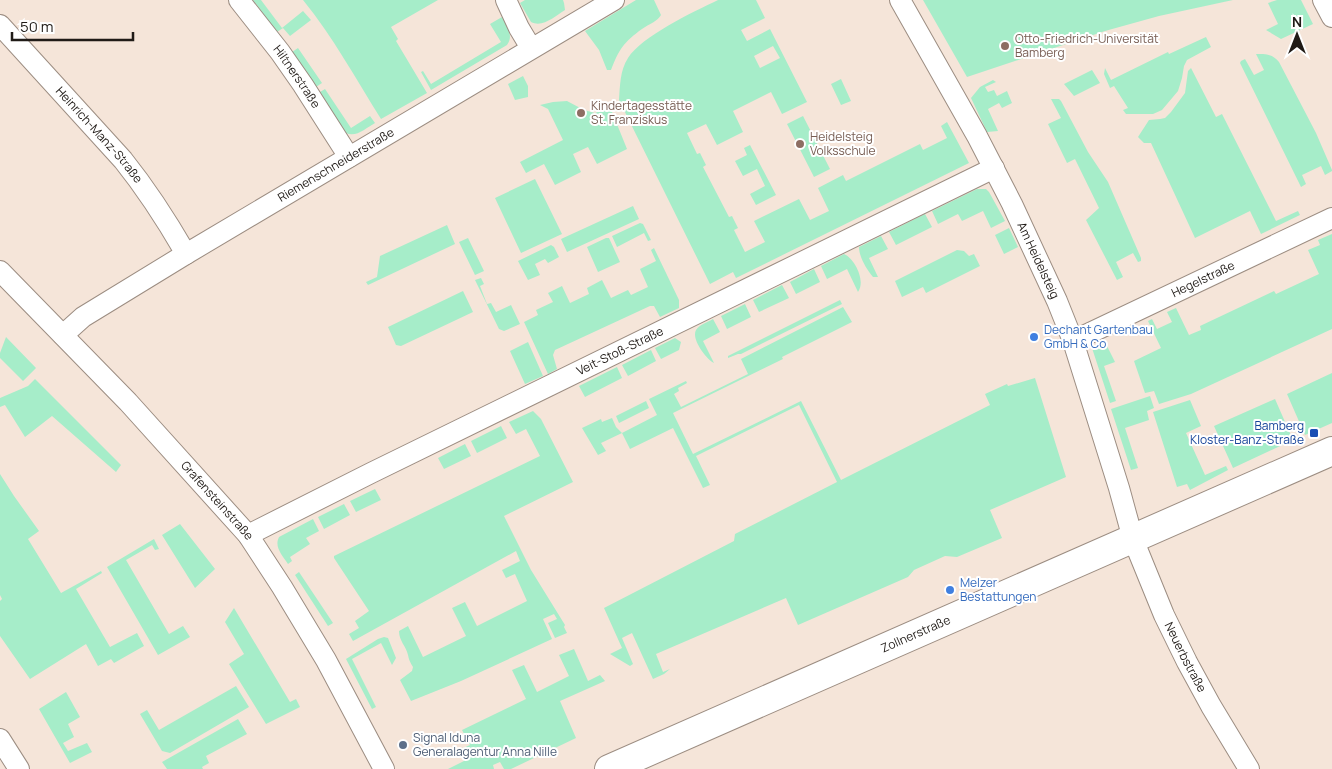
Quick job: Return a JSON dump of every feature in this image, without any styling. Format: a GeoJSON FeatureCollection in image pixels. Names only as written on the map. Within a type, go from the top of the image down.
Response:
{"type":"FeatureCollection","features":[{"type":"Feature","properties":{"kind":"street","name":"Hiltnerstraße"},"geometry":{"type":"LineString","coordinates":[[239,0],[289,65],[349,157]]}},
{"type":"Feature","properties":{"kind":"street"},"geometry":{"type":"LineString","coordinates":[[506,0],[531,48]]}},
{"type":"Feature","properties":{"kind":"street","name":"Riemenschneiderstraße"},"geometry":{"type":"LineString","coordinates":[[63,335],[84,317],[186,254],[614,0]]}},
{"type":"Feature","properties":{"kind":"street","name":"Am Heidelsteig"},"geometry":{"type":"LineString","coordinates":[[900,0],[994,168],[1054,293],[1073,341],[1133,538]]}},
{"type":"Feature","properties":{"kind":"street"},"geometry":{"type":"LineString","coordinates":[[1323,0],[1332,18]]}},
{"type":"Feature","properties":{"kind":"street","name":"Heinrich-Manz-Straße"},"geometry":{"type":"LineString","coordinates":[[0,25],[123,160],[163,214],[186,254]]}},
{"type":"Feature","properties":{"kind":"street","name":"Veit-Stoß-Straße"},"geometry":{"type":"LineString","coordinates":[[248,534],[994,168]]}},
{"type":"Feature","properties":{"kind":"street","name":"Hegelstraße"},"geometry":{"type":"LineString","coordinates":[[1073,341],[1332,218]]}},
{"type":"Feature","properties":{"kind":"street","name":"Grafensteinstraße"},"geometry":{"type":"LineString","coordinates":[[0,271],[133,408],[248,534],[326,660],[384,769]]}},
{"type":"Feature","properties":{"kind":"street","name":"Zollnerstraße"},"geometry":{"type":"LineString","coordinates":[[609,769],[1332,451]]}},
{"type":"Feature","properties":{"kind":"street","name":"Neuerbstraße"},"geometry":{"type":"LineString","coordinates":[[1133,538],[1164,615],[1187,662],[1211,706],[1250,769]]}},
{"type":"Feature","properties":{"kind":"street"},"geometry":{"type":"LineString","coordinates":[[0,739],[19,769]]}},
{"type":"Feature","properties":{"kind":"green space"},"geometry":{"type":"Polygon","coordinates":[[[253,0],[261,0],[282,28],[303,11],[311,20],[290,36],[283,28],[277,32],[253,0]]]}},
{"type":"Feature","properties":{"kind":"green space"},"geometry":{"type":"Polygon","coordinates":[[[303,0],[438,0],[391,27],[398,39],[396,41],[427,93],[381,119],[334,43],[303,0]]]}},
{"type":"Feature","properties":{"kind":"green space"},"geometry":{"type":"Polygon","coordinates":[[[525,0],[563,0],[565,10],[540,24],[531,22],[520,3],[525,0]]]}},
{"type":"Feature","properties":{"kind":"green space"},"geometry":{"type":"Polygon","coordinates":[[[636,0],[654,0],[661,15],[626,42],[611,70],[607,70],[599,50],[585,31],[636,0]]]}},
{"type":"Feature","properties":{"kind":"green space"},"geometry":{"type":"Polygon","coordinates":[[[718,0],[756,0],[765,18],[741,30],[747,41],[770,29],[807,102],[782,114],[771,92],[733,111],[743,132],[717,145],[706,124],[687,133],[697,154],[700,153],[706,165],[703,167],[729,217],[732,216],[738,228],[734,230],[745,252],[765,242],[754,221],[799,199],[810,220],[829,211],[818,188],[843,175],[846,181],[920,144],[923,150],[947,138],[941,126],[947,122],[969,163],[736,278],[733,272],[710,284],[619,100],[623,68],[635,50],[644,41],[669,25],[718,0]],[[773,46],[754,56],[760,68],[780,58],[773,46]]]}},
{"type":"Feature","properties":{"kind":"green space","name":"Otto-Friedrich-Universität Bamberg"},"geometry":{"type":"Polygon","coordinates":[[[923,0],[1233,0],[1159,16],[1105,31],[967,77],[923,0]]]}},
{"type":"Feature","properties":{"kind":"green space"},"geometry":{"type":"Polygon","coordinates":[[[1277,0],[1301,0],[1313,24],[1281,39],[1266,30],[1278,24],[1268,3],[1277,0]]]}},
{"type":"Feature","properties":{"kind":"green space"},"geometry":{"type":"Polygon","coordinates":[[[502,17],[510,35],[507,45],[431,90],[421,72],[423,71],[431,84],[501,42],[490,24],[502,17]]]}},
{"type":"Feature","properties":{"kind":"green space"},"geometry":{"type":"Polygon","coordinates":[[[1206,37],[1211,47],[1187,60],[1178,91],[1162,110],[1153,114],[1126,114],[1123,110],[1128,108],[1114,86],[1110,88],[1104,74],[1105,68],[1111,80],[1168,52],[1169,54],[1206,37]]]}},
{"type":"Feature","properties":{"kind":"green space"},"geometry":{"type":"Polygon","coordinates":[[[298,48],[322,83],[316,87],[292,52],[298,48]]]}},
{"type":"Feature","properties":{"kind":"green space"},"geometry":{"type":"Polygon","coordinates":[[[1256,54],[1269,55],[1279,62],[1316,133],[1332,170],[1325,175],[1321,166],[1302,175],[1306,184],[1301,187],[1240,63],[1245,59],[1254,75],[1264,70],[1256,54]]]}},
{"type":"Feature","properties":{"kind":"green space"},"geometry":{"type":"Polygon","coordinates":[[[1191,68],[1216,117],[1222,114],[1276,221],[1298,211],[1300,215],[1261,234],[1250,211],[1195,238],[1151,143],[1144,143],[1138,137],[1149,120],[1165,118],[1171,112],[1185,93],[1188,71],[1191,68]]]}},
{"type":"Feature","properties":{"kind":"green space"},"geometry":{"type":"Polygon","coordinates":[[[1092,70],[1100,83],[1074,96],[1064,84],[1092,70]]]}},
{"type":"Feature","properties":{"kind":"green space"},"geometry":{"type":"Polygon","coordinates":[[[523,76],[528,86],[528,97],[515,100],[508,84],[523,76]]]}},
{"type":"Feature","properties":{"kind":"green space"},"geometry":{"type":"Polygon","coordinates":[[[841,79],[851,101],[841,105],[831,84],[841,79]]]}},
{"type":"Feature","properties":{"kind":"green space"},"geometry":{"type":"Polygon","coordinates":[[[993,80],[996,82],[985,87],[988,92],[994,90],[997,96],[1007,91],[1012,103],[1002,108],[999,103],[988,109],[998,131],[987,132],[971,98],[980,87],[993,80]]]}},
{"type":"Feature","properties":{"kind":"green space"},"geometry":{"type":"Polygon","coordinates":[[[325,89],[351,128],[370,116],[375,123],[357,133],[346,133],[320,92],[325,89]]]}},
{"type":"Feature","properties":{"kind":"green space"},"geometry":{"type":"Polygon","coordinates":[[[1051,99],[1059,99],[1061,101],[1088,152],[1108,182],[1141,258],[1141,261],[1138,262],[1133,253],[1116,262],[1123,277],[1117,280],[1086,220],[1099,208],[1075,159],[1067,163],[1048,124],[1061,118],[1051,99]]]}},
{"type":"Feature","properties":{"kind":"green space"},"geometry":{"type":"Polygon","coordinates":[[[567,101],[584,110],[595,113],[610,107],[627,149],[597,164],[588,147],[573,154],[581,172],[555,185],[544,164],[526,173],[520,162],[563,140],[548,109],[540,105],[567,101]]]}},
{"type":"Feature","properties":{"kind":"green space"},"geometry":{"type":"Polygon","coordinates":[[[803,116],[830,169],[814,177],[787,124],[803,116]]]}},
{"type":"Feature","properties":{"kind":"green space"},"geometry":{"type":"Polygon","coordinates":[[[750,145],[776,195],[756,205],[750,194],[765,186],[757,169],[743,176],[735,161],[747,155],[744,148],[750,145]]]}},
{"type":"Feature","properties":{"kind":"green space"},"geometry":{"type":"Polygon","coordinates":[[[535,179],[562,234],[521,253],[495,198],[535,179]]]}},
{"type":"Feature","properties":{"kind":"green space"},"geometry":{"type":"Polygon","coordinates":[[[977,189],[986,189],[989,192],[1005,221],[991,228],[983,211],[962,221],[958,214],[938,224],[932,211],[977,189]]]}},
{"type":"Feature","properties":{"kind":"green space"},"geometry":{"type":"Polygon","coordinates":[[[633,206],[639,219],[567,252],[561,239],[633,206]]]}},
{"type":"Feature","properties":{"kind":"green space"},"geometry":{"type":"Polygon","coordinates":[[[925,214],[932,227],[896,245],[889,232],[925,214]]]}},
{"type":"Feature","properties":{"kind":"green space"},"geometry":{"type":"Polygon","coordinates":[[[640,223],[643,224],[651,240],[648,241],[644,233],[617,247],[612,236],[640,223]]]}},
{"type":"Feature","properties":{"kind":"green space"},"geometry":{"type":"Polygon","coordinates":[[[447,225],[455,244],[368,285],[366,282],[377,277],[380,256],[447,225]]]}},
{"type":"Feature","properties":{"kind":"green space"},"geometry":{"type":"Polygon","coordinates":[[[1009,228],[1018,247],[1004,254],[995,235],[1009,228]]]}},
{"type":"Feature","properties":{"kind":"green space"},"geometry":{"type":"Polygon","coordinates":[[[1332,234],[1332,329],[1191,394],[1159,404],[1154,391],[1145,393],[1134,361],[1161,348],[1148,321],[1152,319],[1157,329],[1172,322],[1167,312],[1176,308],[1189,335],[1201,330],[1200,326],[1274,291],[1276,294],[1319,274],[1308,250],[1320,245],[1318,240],[1332,234]]]}},
{"type":"Feature","properties":{"kind":"green space"},"geometry":{"type":"Polygon","coordinates":[[[881,236],[888,249],[869,258],[878,277],[873,277],[860,255],[859,247],[881,236]]]}},
{"type":"Feature","properties":{"kind":"green space"},"geometry":{"type":"Polygon","coordinates":[[[468,238],[484,271],[475,275],[459,242],[468,238]]]}},
{"type":"Feature","properties":{"kind":"green space"},"geometry":{"type":"Polygon","coordinates":[[[609,238],[620,262],[598,272],[587,247],[609,238]]]}},
{"type":"Feature","properties":{"kind":"green space"},"geometry":{"type":"Polygon","coordinates":[[[551,245],[559,257],[548,263],[545,259],[535,264],[540,275],[528,280],[518,261],[551,245]]]}},
{"type":"Feature","properties":{"kind":"green space"},"geometry":{"type":"Polygon","coordinates":[[[654,248],[679,300],[679,308],[660,317],[654,306],[650,306],[555,350],[553,355],[557,369],[548,374],[524,322],[538,315],[536,310],[553,302],[548,293],[562,286],[570,303],[589,294],[587,288],[602,280],[611,298],[628,290],[631,295],[648,287],[640,269],[656,261],[651,250],[654,248]]]}},
{"type":"Feature","properties":{"kind":"green space"},"geometry":{"type":"Polygon","coordinates":[[[957,250],[964,251],[969,256],[974,254],[980,266],[926,293],[923,287],[902,297],[895,281],[957,250]]]}},
{"type":"Feature","properties":{"kind":"green space"},"geometry":{"type":"Polygon","coordinates":[[[844,254],[852,260],[860,276],[861,282],[858,292],[847,269],[827,279],[821,266],[844,254]]]}},
{"type":"Feature","properties":{"kind":"green space"},"geometry":{"type":"Polygon","coordinates":[[[814,269],[820,282],[796,294],[790,282],[814,269]]]}},
{"type":"Feature","properties":{"kind":"green space"},"geometry":{"type":"Polygon","coordinates":[[[481,278],[484,284],[480,286],[487,304],[491,303],[496,312],[511,305],[520,324],[504,331],[499,329],[475,280],[481,278]]]}},
{"type":"Feature","properties":{"kind":"green space"},"geometry":{"type":"Polygon","coordinates":[[[782,285],[789,298],[759,312],[753,300],[782,285]]]}},
{"type":"Feature","properties":{"kind":"green space"},"geometry":{"type":"Polygon","coordinates":[[[463,291],[473,312],[401,346],[396,345],[388,327],[463,291]]]}},
{"type":"Feature","properties":{"kind":"green space"},"geometry":{"type":"Polygon","coordinates":[[[840,300],[842,304],[741,354],[728,358],[728,356],[840,300]]]}},
{"type":"Feature","properties":{"kind":"green space"},"geometry":{"type":"Polygon","coordinates":[[[745,304],[751,317],[727,329],[721,316],[745,304]]]}},
{"type":"Feature","properties":{"kind":"green space"},"geometry":{"type":"Polygon","coordinates":[[[843,307],[852,322],[782,357],[783,359],[673,413],[693,454],[801,401],[841,480],[990,405],[985,394],[1007,384],[1008,386],[1035,378],[1066,477],[990,510],[1002,538],[957,557],[945,556],[914,570],[908,577],[798,625],[786,598],[656,654],[663,672],[670,669],[653,679],[632,633],[622,638],[633,664],[630,666],[610,654],[622,648],[604,608],[734,541],[735,534],[837,482],[799,405],[696,456],[710,485],[703,488],[673,428],[630,449],[622,433],[657,415],[649,399],[686,381],[687,383],[678,388],[679,391],[674,394],[681,407],[748,374],[741,359],[843,307]]]}},
{"type":"Feature","properties":{"kind":"green space"},"geometry":{"type":"Polygon","coordinates":[[[713,319],[720,332],[703,341],[714,363],[700,348],[695,334],[699,327],[713,319]]]}},
{"type":"Feature","properties":{"kind":"green space"},"geometry":{"type":"Polygon","coordinates":[[[6,337],[36,368],[23,381],[0,358],[6,337]]]}},
{"type":"Feature","properties":{"kind":"green space"},"geometry":{"type":"Polygon","coordinates":[[[675,338],[681,342],[679,350],[661,359],[655,348],[675,338]]]}},
{"type":"Feature","properties":{"kind":"green space"},"geometry":{"type":"Polygon","coordinates":[[[528,342],[543,376],[525,384],[510,351],[528,342]]]}},
{"type":"Feature","properties":{"kind":"green space"},"geometry":{"type":"Polygon","coordinates":[[[1105,342],[1115,362],[1104,366],[1116,401],[1110,403],[1092,348],[1105,342]]]}},
{"type":"Feature","properties":{"kind":"green space"},"geometry":{"type":"Polygon","coordinates":[[[651,350],[656,361],[628,376],[622,365],[651,350]]]}},
{"type":"Feature","properties":{"kind":"green space"},"geometry":{"type":"Polygon","coordinates":[[[617,367],[622,378],[585,397],[579,386],[617,367]]]}},
{"type":"Feature","properties":{"kind":"green space"},"geometry":{"type":"Polygon","coordinates":[[[1332,373],[1332,423],[1305,435],[1287,394],[1332,373]]]}},
{"type":"Feature","properties":{"kind":"green space"},"geometry":{"type":"Polygon","coordinates":[[[35,379],[121,465],[116,472],[52,416],[25,437],[5,405],[0,407],[0,398],[28,386],[35,379]]]}},
{"type":"Feature","properties":{"kind":"green space"},"geometry":{"type":"Polygon","coordinates":[[[1150,396],[1154,408],[1147,411],[1149,420],[1125,428],[1138,468],[1131,470],[1111,409],[1150,396]]]}},
{"type":"Feature","properties":{"kind":"green space"},"geometry":{"type":"Polygon","coordinates":[[[1275,399],[1293,440],[1233,468],[1214,426],[1275,399]]]}},
{"type":"Feature","properties":{"kind":"green space"},"geometry":{"type":"Polygon","coordinates":[[[1190,400],[1201,426],[1186,433],[1205,475],[1226,466],[1228,470],[1190,490],[1187,484],[1177,487],[1153,412],[1190,400]]]}},
{"type":"Feature","properties":{"kind":"green space"},"geometry":{"type":"Polygon","coordinates":[[[646,401],[649,408],[619,423],[616,416],[646,401]]]}},
{"type":"Feature","properties":{"kind":"green space"},"geometry":{"type":"Polygon","coordinates":[[[533,411],[541,419],[573,482],[504,516],[531,570],[565,625],[567,633],[555,638],[548,623],[557,619],[554,614],[543,619],[552,639],[461,681],[411,701],[400,680],[412,671],[413,667],[400,638],[399,631],[408,626],[423,657],[466,636],[452,608],[465,602],[477,626],[527,601],[515,574],[506,578],[502,570],[520,561],[516,551],[353,641],[349,634],[359,628],[355,621],[369,611],[334,556],[540,456],[526,429],[516,434],[509,422],[533,411]]]}},
{"type":"Feature","properties":{"kind":"green space"},"geometry":{"type":"Polygon","coordinates":[[[612,418],[616,427],[622,433],[601,443],[606,451],[598,455],[582,428],[601,419],[602,422],[612,418]]]}},
{"type":"Feature","properties":{"kind":"green space"},"geometry":{"type":"Polygon","coordinates":[[[501,426],[507,438],[477,453],[471,441],[501,426]]]}},
{"type":"Feature","properties":{"kind":"green space"},"geometry":{"type":"Polygon","coordinates":[[[465,444],[471,456],[444,469],[438,458],[465,444]]]}},
{"type":"Feature","properties":{"kind":"green space"},"geometry":{"type":"Polygon","coordinates":[[[0,474],[39,531],[28,539],[61,593],[101,571],[102,573],[76,589],[110,647],[137,633],[144,646],[114,663],[111,659],[98,666],[86,644],[30,679],[0,636],[0,601],[2,599],[0,595],[0,474]]]}},
{"type":"Feature","properties":{"kind":"green space"},"geometry":{"type":"Polygon","coordinates":[[[375,489],[381,500],[356,512],[350,501],[375,489]]]}},
{"type":"Feature","properties":{"kind":"green space"},"geometry":{"type":"Polygon","coordinates":[[[344,504],[350,515],[324,529],[318,517],[344,504]]]}},
{"type":"Feature","properties":{"kind":"green space"},"geometry":{"type":"Polygon","coordinates":[[[313,519],[319,531],[306,538],[310,544],[290,557],[292,561],[288,564],[278,548],[279,537],[313,519]]]}},
{"type":"Feature","properties":{"kind":"green space"},"geometry":{"type":"Polygon","coordinates":[[[180,524],[215,569],[195,588],[162,535],[180,524]]]}},
{"type":"Feature","properties":{"kind":"green space"},"geometry":{"type":"Polygon","coordinates":[[[154,539],[159,549],[155,550],[152,545],[126,560],[169,634],[183,626],[190,637],[158,655],[107,567],[154,539]]]}},
{"type":"Feature","properties":{"kind":"green space"},"geometry":{"type":"Polygon","coordinates":[[[299,572],[333,623],[328,626],[295,575],[299,572]]]}},
{"type":"Feature","properties":{"kind":"green space"},"geometry":{"type":"Polygon","coordinates":[[[234,608],[290,702],[296,699],[300,707],[266,724],[229,664],[244,654],[225,622],[234,608]]]}},
{"type":"Feature","properties":{"kind":"green space"},"geometry":{"type":"Polygon","coordinates":[[[384,637],[388,638],[396,658],[392,665],[381,643],[352,659],[376,707],[372,709],[346,659],[384,637]]]}},
{"type":"Feature","properties":{"kind":"green space"},"geometry":{"type":"Polygon","coordinates":[[[574,649],[588,681],[600,675],[605,681],[560,701],[576,738],[511,769],[504,769],[500,762],[493,765],[494,769],[448,769],[464,761],[459,750],[470,745],[462,730],[526,699],[512,670],[524,665],[537,692],[569,676],[559,655],[574,649]]]}},
{"type":"Feature","properties":{"kind":"green space"},"geometry":{"type":"Polygon","coordinates":[[[236,686],[249,707],[170,753],[162,751],[140,714],[147,710],[159,730],[236,686]]]}},
{"type":"Feature","properties":{"kind":"green space"},"geometry":{"type":"Polygon","coordinates":[[[66,692],[80,717],[68,724],[74,737],[63,743],[68,751],[87,743],[92,752],[70,763],[39,709],[66,692]]]}},
{"type":"Feature","properties":{"kind":"green space"},"geometry":{"type":"Polygon","coordinates":[[[238,719],[247,734],[206,756],[209,763],[202,767],[203,769],[167,769],[162,762],[238,719]]]}},
{"type":"Feature","properties":{"kind":"place","name":"Otto-Friedrich-Universität Bamberg"},"geometry":{"type":"Point","coordinates":[1005,46]}},
{"type":"Feature","properties":{"kind":"place","name":"Kindertagesstätte St. Franziskus"},"geometry":{"type":"Point","coordinates":[581,113]}},
{"type":"Feature","properties":{"kind":"place","name":"Heidelsteig Volksschule"},"geometry":{"type":"Point","coordinates":[800,144]}},
{"type":"Feature","properties":{"kind":"place","name":"Dechant Gartenbau GmbH & Co"},"geometry":{"type":"Point","coordinates":[1034,337]}},
{"type":"Feature","properties":{"kind":"place","name":"Bamberg Kloster-Banz-Straße"},"geometry":{"type":"Point","coordinates":[1314,433]}},
{"type":"Feature","properties":{"kind":"place","name":"Melzer Bestattungen"},"geometry":{"type":"Point","coordinates":[950,590]}},
{"type":"Feature","properties":{"kind":"place","name":"Signal Iduna Generalagentur Anna Nille"},"geometry":{"type":"Point","coordinates":[403,745]}}]}
